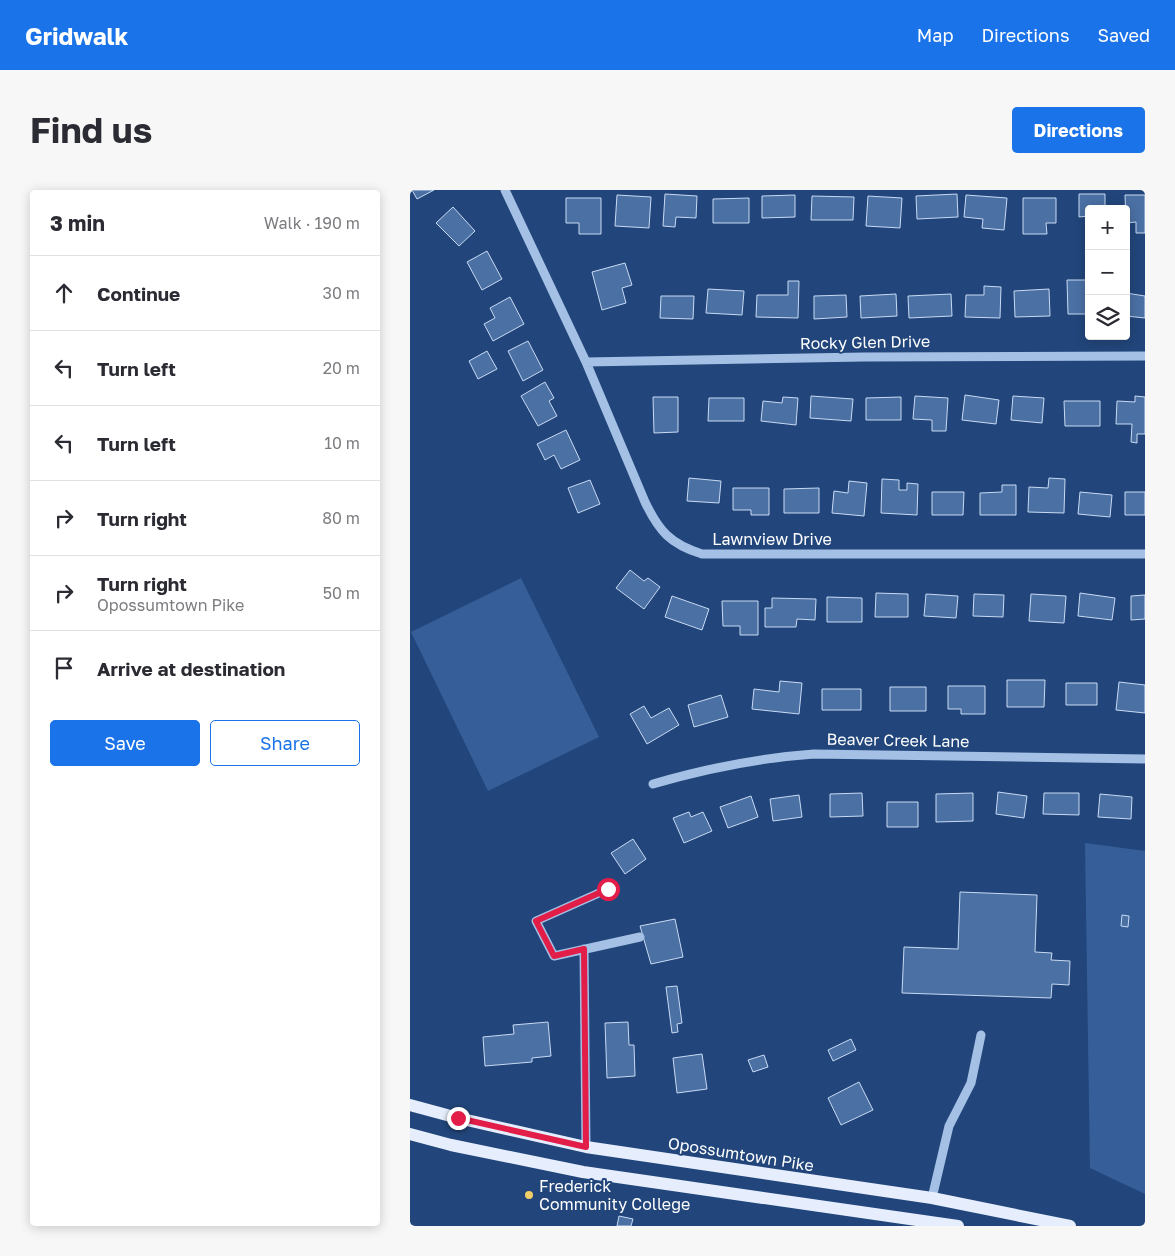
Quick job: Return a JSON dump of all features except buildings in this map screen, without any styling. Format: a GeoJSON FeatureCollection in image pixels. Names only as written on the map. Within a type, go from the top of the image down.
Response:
{"type":"FeatureCollection","features":[{"type":"Feature","properties":{"kind":"main road","name":"Opossumtown Pike"},"geometry":{"type":"LineString","coordinates":[[410,1105],[458,1118],[586,1147],[932,1198],[1070,1226]]}},
{"type":"Feature","properties":{"kind":"main road"},"geometry":{"type":"LineString","coordinates":[[410,1134],[451,1145],[583,1172],[958,1226]]}},
{"type":"Feature","properties":{"kind":"street","name":"Lawnview Drive"},"geometry":{"type":"LineString","coordinates":[[505,190],[586,362],[656,524],[682,548],[702,554],[1145,554]]}},
{"type":"Feature","properties":{"kind":"street","name":"Rocky Glen Drive"},"geometry":{"type":"LineString","coordinates":[[586,362],[873,357],[1145,356]]}},
{"type":"Feature","properties":{"kind":"street","name":"Beaver Creek Lane"},"geometry":{"type":"LineString","coordinates":[[654,784],[731,763],[806,755],[1145,759]]}},
{"type":"Feature","properties":{"kind":"street"},"geometry":{"type":"LineString","coordinates":[[608,889],[536,921],[554,956],[640,937]]}},
{"type":"Feature","properties":{"kind":"street"},"geometry":{"type":"LineString","coordinates":[[584,949],[586,1147]]}},
{"type":"Feature","properties":{"kind":"street"},"geometry":{"type":"LineString","coordinates":[[932,1198],[949,1126],[971,1083],[981,1035]]}},
{"type":"Feature","properties":{"kind":"shaded area"},"geometry":{"type":"Polygon","coordinates":[[[521,578],[599,737],[488,791],[411,632],[521,578]]]}},
{"type":"Feature","properties":{"kind":"shaded area"},"geometry":{"type":"Polygon","coordinates":[[[1085,843],[1145,851],[1145,1194],[1090,1168],[1085,843]]]}},
{"type":"Feature","properties":{"kind":"place","name":"Frederick Community College"},"geometry":{"type":"Point","coordinates":[529,1195]}},
{"type":"Feature","properties":{"kind":"route"},"geometry":{"type":"LineString","coordinates":[[458,1118],[586,1147],[584,949],[554,956],[536,921],[608,889]]}}]}
